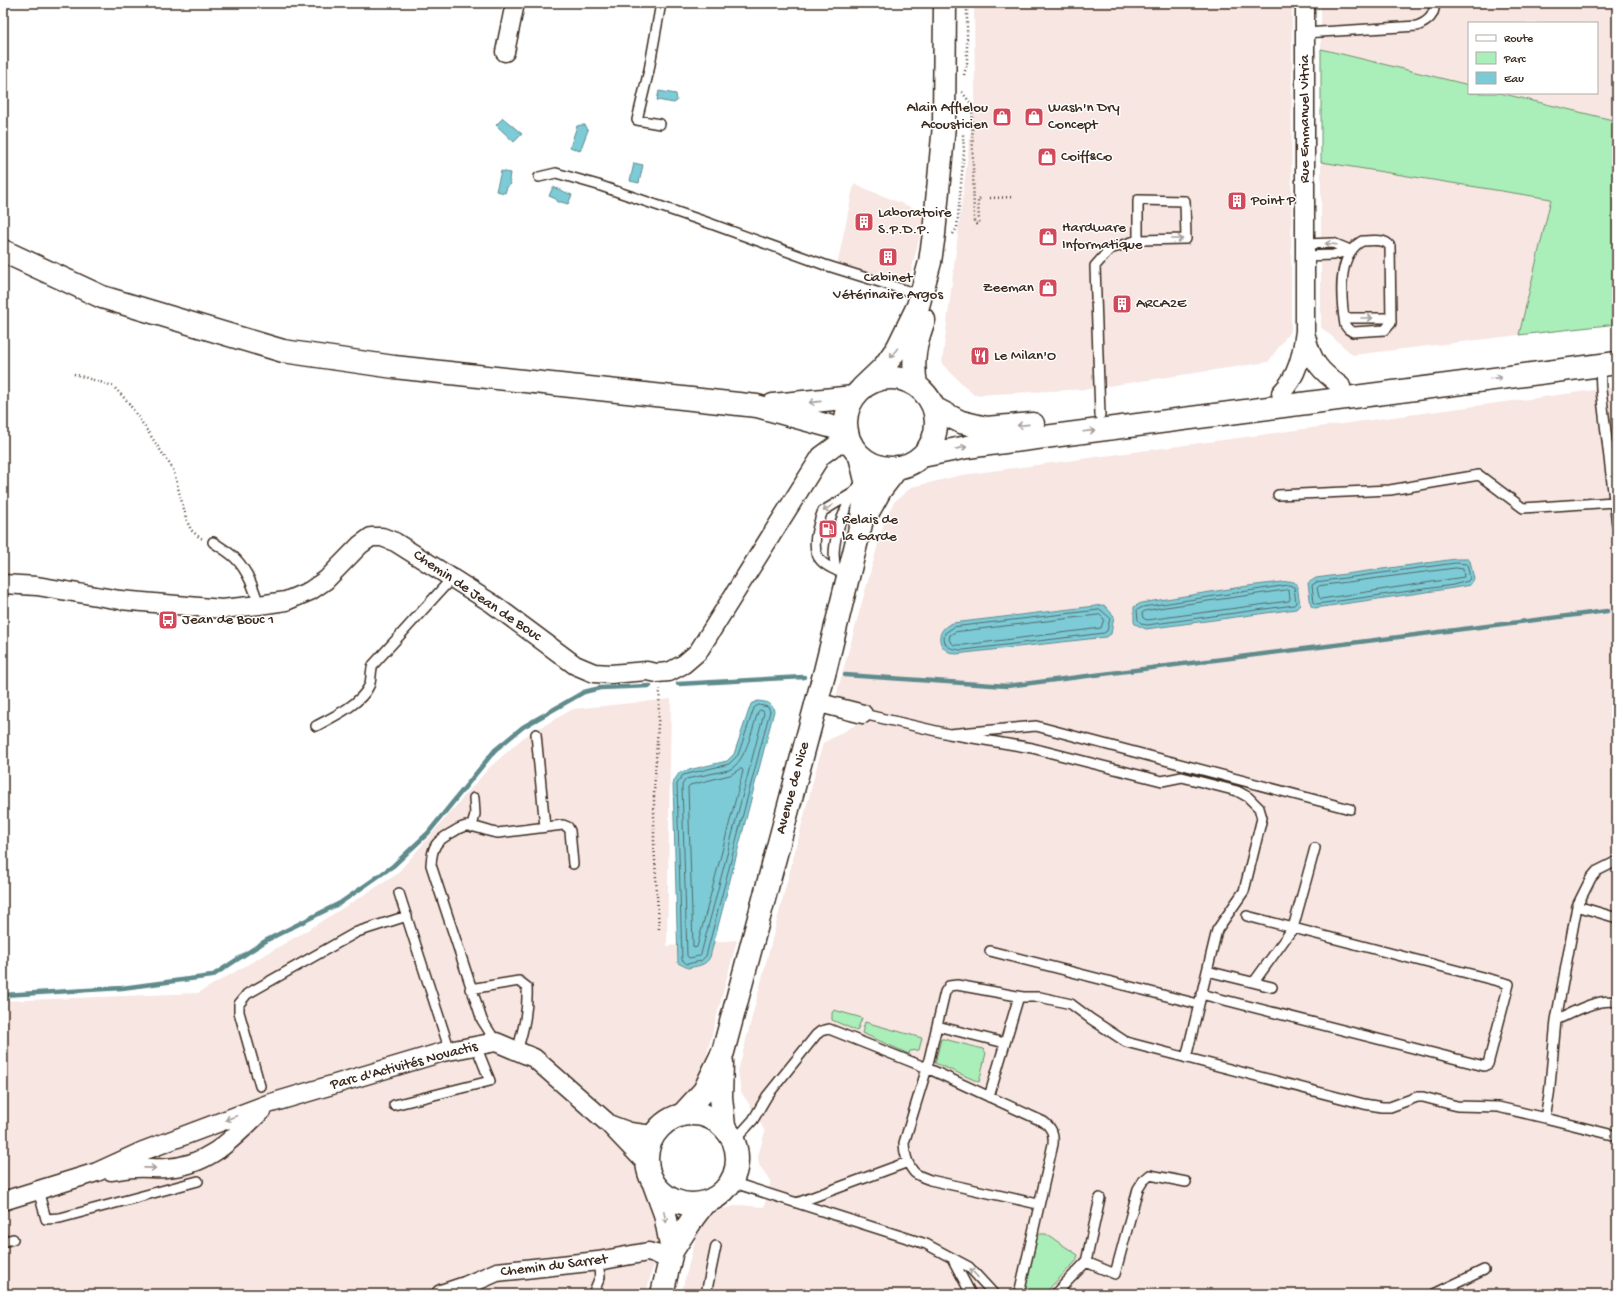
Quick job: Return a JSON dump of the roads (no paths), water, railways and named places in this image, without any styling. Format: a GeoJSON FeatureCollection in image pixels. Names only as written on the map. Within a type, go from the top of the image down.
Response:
{"type":"FeatureCollection","features":[{"type":"Feature","properties":{"kind":"main road"},"geometry":{"type":"LineString","coordinates":[[916,385],[914,355],[926,296],[934,234],[944,125],[945,3]]}},
{"type":"Feature","properties":{"kind":"main road"},"geometry":{"type":"LineString","coordinates":[[856,451],[847,414],[858,393],[884,367],[898,347],[926,296],[940,253],[954,121],[956,3]]}},
{"type":"Feature","properties":{"kind":"main road"},"geometry":{"type":"LineString","coordinates":[[3,251],[102,297],[283,351],[394,367],[757,406],[858,393],[879,380],[898,378],[916,385],[927,395],[934,408],[936,420],[935,433],[930,445],[922,456]]}},
{"type":"Feature","properties":{"kind":"main road"},"geometry":{"type":"LineString","coordinates":[[934,408],[961,422],[986,428],[1022,425],[1341,386],[1617,348]]}},
{"type":"Feature","properties":{"kind":"main road"},"geometry":{"type":"LineString","coordinates":[[757,406],[856,451],[872,464],[885,468],[898,467],[911,463],[922,456],[967,447],[1609,364]]}},
{"type":"Feature","properties":{"kind":"main road","name":"Avenue de Nice"},"geometry":{"type":"LineString","coordinates":[[856,451],[866,485],[861,524]]}},
{"type":"Feature","properties":{"kind":"main road","name":"Avenue de Nice"},"geometry":{"type":"LineString","coordinates":[[683,1114],[704,1091],[723,1052],[823,675],[843,573],[861,524],[881,489],[898,467]]}},
{"type":"Feature","properties":{"kind":"main road","name":"Avenue de Nice"},"geometry":{"type":"LineString","coordinates":[[723,1052],[721,1098],[729,1134]]}},
{"type":"Feature","properties":{"kind":"main road"},"geometry":{"type":"LineString","coordinates":[[654,1184],[664,1195],[677,1202],[691,1204],[705,1202],[720,1194],[731,1182],[736,1169],[737,1155],[729,1134],[705,1115],[683,1114],[669,1120],[653,1135],[647,1144],[646,1163],[665,1214],[671,1255]]}},
{"type":"Feature","properties":{"kind":"main road"},"geometry":{"type":"LineString","coordinates":[[662,1294],[671,1255],[693,1218],[705,1202]]}},
{"type":"Feature","properties":{"kind":"street"},"geometry":{"type":"LineString","coordinates":[[505,52],[515,3]]}},
{"type":"Feature","properties":{"kind":"street","name":"Rue Emmanuel Vitria"},"geometry":{"type":"LineString","coordinates":[[1305,3],[1305,331]]}},
{"type":"Feature","properties":{"kind":"street"},"geometry":{"type":"LineString","coordinates":[[1305,331],[1310,352],[1314,361],[1327,376],[1341,386]]}},
{"type":"Feature","properties":{"kind":"street"},"geometry":{"type":"LineString","coordinates":[[1281,393],[1292,380],[1297,368],[1303,350],[1305,331]]}},
{"type":"Feature","properties":{"kind":"street","name":"Chemin de Jean de Bouc"},"geometry":{"type":"LineString","coordinates":[[3,584],[37,586],[120,600],[222,609],[259,605],[286,600],[310,591],[326,580],[360,545],[371,537],[382,537],[395,542],[493,604],[575,665],[594,673],[611,674],[647,671],[669,672],[684,664],[698,652],[821,456],[836,445],[856,451]]}},
{"type":"Feature","properties":{"kind":"street"},"geometry":{"type":"LineString","coordinates":[[816,702],[863,714]]}},
{"type":"Feature","properties":{"kind":"street","name":"Parc d'Activités Novactis"},"geometry":{"type":"LineString","coordinates":[[3,1201],[97,1172],[143,1151],[268,1104],[450,1051],[496,1042],[534,1058],[609,1124],[646,1163]]}},
{"type":"Feature","properties":{"kind":"street","name":"Parc d'Activités Novactis"},"geometry":{"type":"LineString","coordinates":[[97,1172],[136,1168],[167,1168],[184,1166],[208,1158],[231,1140],[268,1104]]}},
{"type":"Feature","properties":{"kind":"street","name":"Parc d'Activités Novactis"},"geometry":{"type":"LineString","coordinates":[[609,1124],[630,1132],[653,1135]]}},
{"type":"Feature","properties":{"kind":"street","name":"Chemin du Sarret"},"geometry":{"type":"LineString","coordinates":[[440,1294],[465,1286],[497,1272],[598,1261],[648,1252],[671,1255]]}},
{"type":"Feature","properties":{"kind":"lane"},"geometry":{"type":"LineString","coordinates":[[660,124],[637,120],[649,70],[661,3]]}},
{"type":"Feature","properties":{"kind":"lane"},"geometry":{"type":"LineString","coordinates":[[1305,33],[1417,26],[1427,22],[1434,13],[1435,3]]}},
{"type":"Feature","properties":{"kind":"lane"},"geometry":{"type":"LineString","coordinates":[[539,177],[556,173],[598,185],[825,265],[926,296]]}},
{"type":"Feature","properties":{"kind":"lane"},"geometry":{"type":"LineString","coordinates":[[1100,415],[1095,266],[1110,248],[1138,240],[1186,239],[1185,201],[1138,200],[1138,240]]}},
{"type":"Feature","properties":{"kind":"lane"},"geometry":{"type":"LineString","coordinates":[[1362,241],[1382,241],[1387,242],[1390,246],[1391,318],[1391,323],[1386,330],[1353,332],[1345,325],[1342,274],[1350,250],[1362,241]]}},
{"type":"Feature","properties":{"kind":"lane"},"geometry":{"type":"LineString","coordinates":[[1305,250],[1333,243],[1350,250]]}},
{"type":"Feature","properties":{"kind":"lane"},"geometry":{"type":"LineString","coordinates":[[1344,318],[1391,318]]}},
{"type":"Feature","properties":{"kind":"lane"},"geometry":{"type":"LineString","coordinates":[[1609,364],[1601,390],[1617,525]]}},
{"type":"Feature","properties":{"kind":"lane"},"geometry":{"type":"LineString","coordinates":[[843,573],[833,556],[842,517],[854,493],[860,485],[856,451]]}},
{"type":"Feature","properties":{"kind":"lane"},"geometry":{"type":"LineString","coordinates":[[1278,495],[1390,490],[1479,475],[1523,508],[1614,502]]}},
{"type":"Feature","properties":{"kind":"lane"},"geometry":{"type":"LineString","coordinates":[[843,573],[829,568],[820,559],[815,550],[814,542],[823,511],[854,493]]}},
{"type":"Feature","properties":{"kind":"lane"},"geometry":{"type":"LineString","coordinates":[[213,542],[235,558],[242,567],[252,585],[259,605]]}},
{"type":"Feature","properties":{"kind":"lane"},"geometry":{"type":"LineString","coordinates":[[316,726],[347,709],[368,689],[370,684],[370,673],[373,665],[452,578]]}},
{"type":"Feature","properties":{"kind":"lane"},"geometry":{"type":"LineString","coordinates":[[863,714],[949,734],[1032,748],[1162,781],[1182,778],[1237,791],[1248,797],[1259,808],[1262,818],[1244,891],[1217,930],[1186,1058]]}},
{"type":"Feature","properties":{"kind":"lane"},"geometry":{"type":"LineString","coordinates":[[949,734],[1036,726],[1350,809]]}},
{"type":"Feature","properties":{"kind":"lane"},"geometry":{"type":"LineString","coordinates":[[536,734],[545,827]]}},
{"type":"Feature","properties":{"kind":"lane"},"geometry":{"type":"LineString","coordinates":[[472,827],[475,814],[474,798]]}},
{"type":"Feature","properties":{"kind":"lane"},"geometry":{"type":"LineString","coordinates":[[496,1042],[482,1020],[470,989],[431,865],[435,845],[440,839],[468,826],[498,833],[564,826],[568,827],[570,831],[573,864]]}},
{"type":"Feature","properties":{"kind":"lane"},"geometry":{"type":"LineString","coordinates":[[1254,982],[1293,928],[1315,848]]}},
{"type":"Feature","properties":{"kind":"lane"},"geometry":{"type":"LineString","coordinates":[[1545,1118],[1556,1020],[1577,906],[1591,878],[1597,871],[1617,862]]}},
{"type":"Feature","properties":{"kind":"lane"},"geometry":{"type":"LineString","coordinates":[[399,893],[450,1051]]}},
{"type":"Feature","properties":{"kind":"lane"},"geometry":{"type":"LineString","coordinates":[[1577,906],[1617,918]]}},
{"type":"Feature","properties":{"kind":"lane"},"geometry":{"type":"LineString","coordinates":[[260,1086],[239,1012],[239,1004],[247,994],[357,932],[406,916]]}},
{"type":"Feature","properties":{"kind":"lane"},"geometry":{"type":"LineString","coordinates":[[1201,994],[1484,1066],[1488,1064],[1509,984],[1247,916]]}},
{"type":"Feature","properties":{"kind":"lane"},"geometry":{"type":"LineString","coordinates":[[990,951],[1185,1002],[1198,1004]]}},
{"type":"Feature","properties":{"kind":"lane"},"geometry":{"type":"LineString","coordinates":[[1207,971],[1272,987]]}},
{"type":"Feature","properties":{"kind":"lane"},"geometry":{"type":"LineString","coordinates":[[470,989],[520,981],[527,987],[528,1001],[526,1022],[517,1051]]}},
{"type":"Feature","properties":{"kind":"lane"},"geometry":{"type":"LineString","coordinates":[[1038,1204],[930,1180],[915,1173],[908,1162],[904,1151],[904,1143],[927,1068],[945,992],[949,986],[953,985],[1019,996],[1040,997],[1071,1004],[1126,1042],[1382,1107],[1390,1107],[1417,1097],[1424,1097],[1457,1106],[1498,1107],[1617,1136]]}},
{"type":"Feature","properties":{"kind":"lane"},"geometry":{"type":"LineString","coordinates":[[989,1097],[1019,996]]}},
{"type":"Feature","properties":{"kind":"lane"},"geometry":{"type":"LineString","coordinates":[[1556,1020],[1595,1004],[1606,1001],[1617,1002]]}},
{"type":"Feature","properties":{"kind":"lane"},"geometry":{"type":"LineString","coordinates":[[937,1026],[1005,1043]]}},
{"type":"Feature","properties":{"kind":"lane"},"geometry":{"type":"LineString","coordinates":[[729,1134],[753,1120],[764,1100],[786,1072],[816,1035],[825,1029],[833,1030],[927,1068],[1044,1122],[1050,1126],[1053,1144],[1038,1204],[1019,1294]]}},
{"type":"Feature","properties":{"kind":"lane"},"geometry":{"type":"LineString","coordinates":[[394,1105],[490,1081],[476,1046]]}},
{"type":"Feature","properties":{"kind":"lane"},"geometry":{"type":"LineString","coordinates":[[797,1203],[908,1162]]}},
{"type":"Feature","properties":{"kind":"lane"},"geometry":{"type":"LineString","coordinates":[[1086,1262],[1115,1274],[1138,1189],[1143,1181],[1150,1175],[1186,1182]]}},
{"type":"Feature","properties":{"kind":"lane"},"geometry":{"type":"LineString","coordinates":[[38,1190],[46,1219],[60,1218],[198,1181]]}},
{"type":"Feature","properties":{"kind":"lane"},"geometry":{"type":"LineString","coordinates":[[731,1182],[926,1244],[951,1256],[969,1267],[994,1294]]}},
{"type":"Feature","properties":{"kind":"lane"},"geometry":{"type":"LineString","coordinates":[[1056,1294],[1086,1262],[1100,1198]]}},
{"type":"Feature","properties":{"kind":"lane"},"geometry":{"type":"LineString","coordinates":[[3,1242],[13,1239]]}},
{"type":"Feature","properties":{"kind":"lane"},"geometry":{"type":"LineString","coordinates":[[706,1294],[716,1246]]}},
{"type":"Feature","properties":{"kind":"lane"},"geometry":{"type":"LineString","coordinates":[[951,1256],[971,1294]]}},
{"type":"Feature","properties":{"kind":"lane"},"geometry":{"type":"LineString","coordinates":[[593,1294],[600,1277],[598,1261]]}},
{"type":"Feature","properties":{"kind":"lane"},"geometry":{"type":"LineString","coordinates":[[1434,1294],[1484,1270]]}},
{"type":"Feature","properties":{"kind":"water"},"geometry":{"type":"Polygon","coordinates":[[[659,91],[676,94],[677,101],[674,103],[657,100],[659,91]]]}},
{"type":"Feature","properties":{"kind":"water"},"geometry":{"type":"Polygon","coordinates":[[[503,118],[522,134],[514,142],[496,125],[503,118]]]}},
{"type":"Feature","properties":{"kind":"water"},"geometry":{"type":"Polygon","coordinates":[[[585,125],[588,130],[580,151],[570,147],[577,126],[585,125]]]}},
{"type":"Feature","properties":{"kind":"water"},"geometry":{"type":"Polygon","coordinates":[[[634,163],[643,165],[639,183],[630,181],[634,163]]]}},
{"type":"Feature","properties":{"kind":"water"},"geometry":{"type":"Polygon","coordinates":[[[501,171],[510,173],[509,180],[511,184],[507,187],[505,193],[496,191],[501,171]]]}},
{"type":"Feature","properties":{"kind":"water"},"geometry":{"type":"Polygon","coordinates":[[[553,187],[572,195],[568,204],[558,202],[556,199],[549,196],[553,187]]]}},
{"type":"Feature","properties":{"kind":"water"},"geometry":{"type":"Polygon","coordinates":[[[1456,559],[1468,559],[1470,561],[1474,579],[1470,585],[1315,608],[1311,606],[1308,583],[1316,578],[1456,559]]]}},
{"type":"Feature","properties":{"kind":"water"},"geometry":{"type":"Polygon","coordinates":[[[1290,581],[1297,584],[1300,605],[1296,609],[1146,629],[1135,624],[1134,622],[1134,607],[1141,603],[1290,581]]]}},
{"type":"Feature","properties":{"kind":"water"},"geometry":{"type":"Polygon","coordinates":[[[1104,605],[1114,616],[1111,634],[1106,637],[956,654],[944,649],[940,640],[940,635],[943,630],[953,623],[1104,605]]]}},
{"type":"Feature","properties":{"kind":"water"},"geometry":{"type":"Polygon","coordinates":[[[758,701],[770,704],[774,711],[710,957],[703,964],[688,968],[678,963],[673,782],[680,772],[727,761],[734,754],[751,704],[758,701]]]}},
{"type":"Feature","properties":{"kind":"waterway"},"geometry":{"type":"LineString","coordinates":[[845,675],[1007,686],[1607,611]]}},
{"type":"Feature","properties":{"kind":"waterway"},"geometry":{"type":"LineString","coordinates":[[678,684],[804,677]]}},
{"type":"Feature","properties":{"kind":"waterway"},"geometry":{"type":"LineString","coordinates":[[3,995],[122,988],[212,976],[267,940],[340,903],[393,866],[428,833],[495,750],[523,727],[584,692],[600,688],[650,686]]}},
{"type":"Feature","properties":{"kind":"place","name":"Alain Afflelou Acousticien"},"geometry":{"type":"Point","coordinates":[1002,117]}},
{"type":"Feature","properties":{"kind":"place","name":"Wash'n Dry Concept"},"geometry":{"type":"Point","coordinates":[1034,117]}},
{"type":"Feature","properties":{"kind":"place","name":"Coiff&Co"},"geometry":{"type":"Point","coordinates":[1047,157]}},
{"type":"Feature","properties":{"kind":"place","name":"Point P"},"geometry":{"type":"Point","coordinates":[1237,201]}},
{"type":"Feature","properties":{"kind":"place","name":"Laboratoire S.P.D.P."},"geometry":{"type":"Point","coordinates":[864,222]}},
{"type":"Feature","properties":{"kind":"place","name":"Hardware Informatique"},"geometry":{"type":"Point","coordinates":[1048,237]}},
{"type":"Feature","properties":{"kind":"place","name":"Cabinet Vétérinaire Argos"},"geometry":{"type":"Point","coordinates":[888,257]}},
{"type":"Feature","properties":{"kind":"place","name":"Zeeman"},"geometry":{"type":"Point","coordinates":[1048,288]}},
{"type":"Feature","properties":{"kind":"place","name":"ARCA2E"},"geometry":{"type":"Point","coordinates":[1122,304]}},
{"type":"Feature","properties":{"kind":"place","name":"Le Milan'O"},"geometry":{"type":"Point","coordinates":[980,356]}},
{"type":"Feature","properties":{"kind":"place","name":"Relais de la Garde"},"geometry":{"type":"Point","coordinates":[828,529]}},
{"type":"Feature","properties":{"kind":"place","name":"Jean de Bouc 1"},"geometry":{"type":"Point","coordinates":[168,620]}}]}
